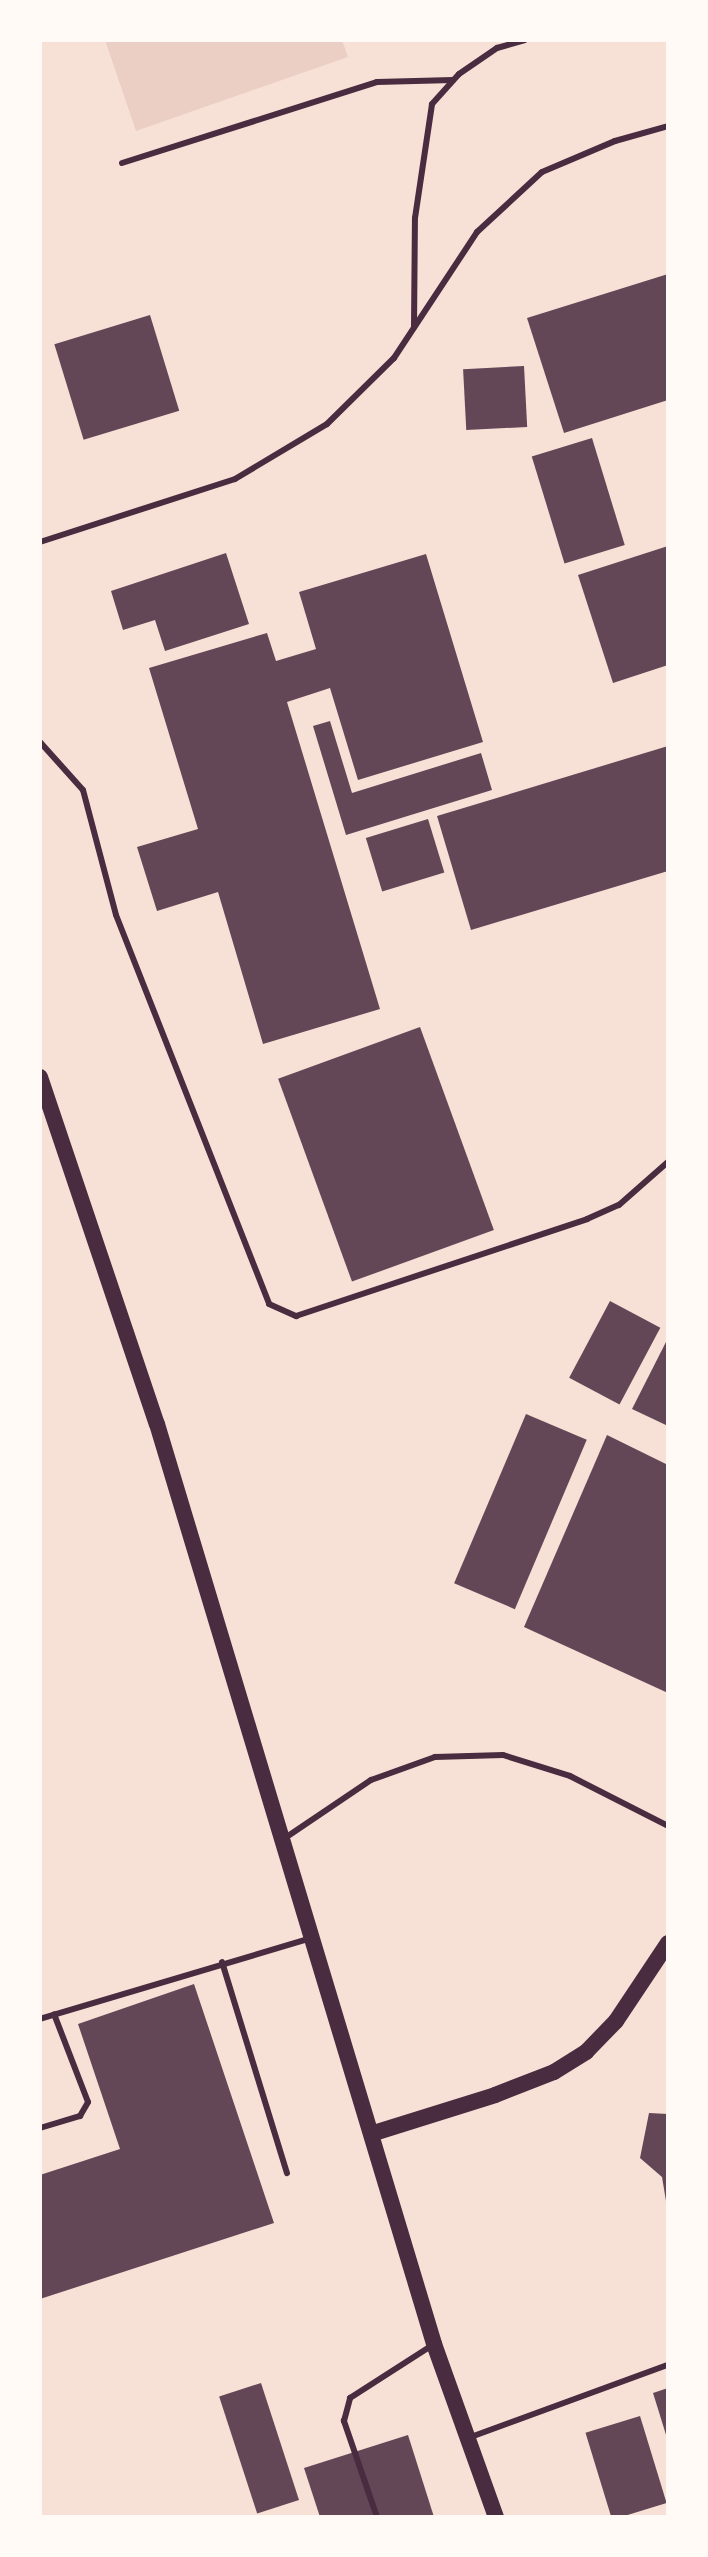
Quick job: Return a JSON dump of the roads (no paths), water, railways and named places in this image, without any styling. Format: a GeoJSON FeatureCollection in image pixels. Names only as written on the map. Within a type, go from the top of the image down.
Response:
{"type":"FeatureCollection","features":[{"type":"Feature","properties":{"kind":"main road"},"geometry":{"type":"LineString","coordinates":[[40,1077],[157,1424],[374,2133],[464,2439],[496,2517]]}},
{"type":"Feature","properties":{"kind":"main road"},"geometry":{"type":"LineString","coordinates":[[374,2133],[495,2095],[554,2072],[586,2052],[616,2021],[668,1943]]}},
{"type":"Feature","properties":{"kind":"lane"},"geometry":{"type":"LineString","coordinates":[[414,327],[415,218],[432,104],[453,80],[497,48],[525,40]]}},
{"type":"Feature","properties":{"kind":"lane"},"geometry":{"type":"LineString","coordinates":[[122,163],[377,82],[453,80]]}},
{"type":"Feature","properties":{"kind":"lane"},"geometry":{"type":"LineString","coordinates":[[40,542],[235,479],[327,424],[394,358],[477,232],[542,172],[615,141],[668,126]]}},
{"type":"Feature","properties":{"kind":"lane"},"geometry":{"type":"LineString","coordinates":[[40,742],[83,790],[116,915],[269,1304],[296,1316],[587,1219],[619,1205],[668,1162]]}},
{"type":"Feature","properties":{"kind":"lane"},"geometry":{"type":"LineString","coordinates":[[282,1840],[371,1780],[435,1757],[503,1755],[570,1776],[668,1826]]}},
{"type":"Feature","properties":{"kind":"lane"},"geometry":{"type":"LineString","coordinates":[[40,2019],[222,1962],[313,1938]]}},
{"type":"Feature","properties":{"kind":"lane"},"geometry":{"type":"LineString","coordinates":[[222,1962],[287,2173]]}},
{"type":"Feature","properties":{"kind":"lane"},"geometry":{"type":"LineString","coordinates":[[40,2128],[80,2116],[88,2102],[54,2014]]}},
{"type":"Feature","properties":{"kind":"lane"},"geometry":{"type":"LineString","coordinates":[[377,2517],[344,2421],[350,2398],[434,2344]]}},
{"type":"Feature","properties":{"kind":"lane"},"geometry":{"type":"LineString","coordinates":[[464,2439],[668,2365]]}}]}
